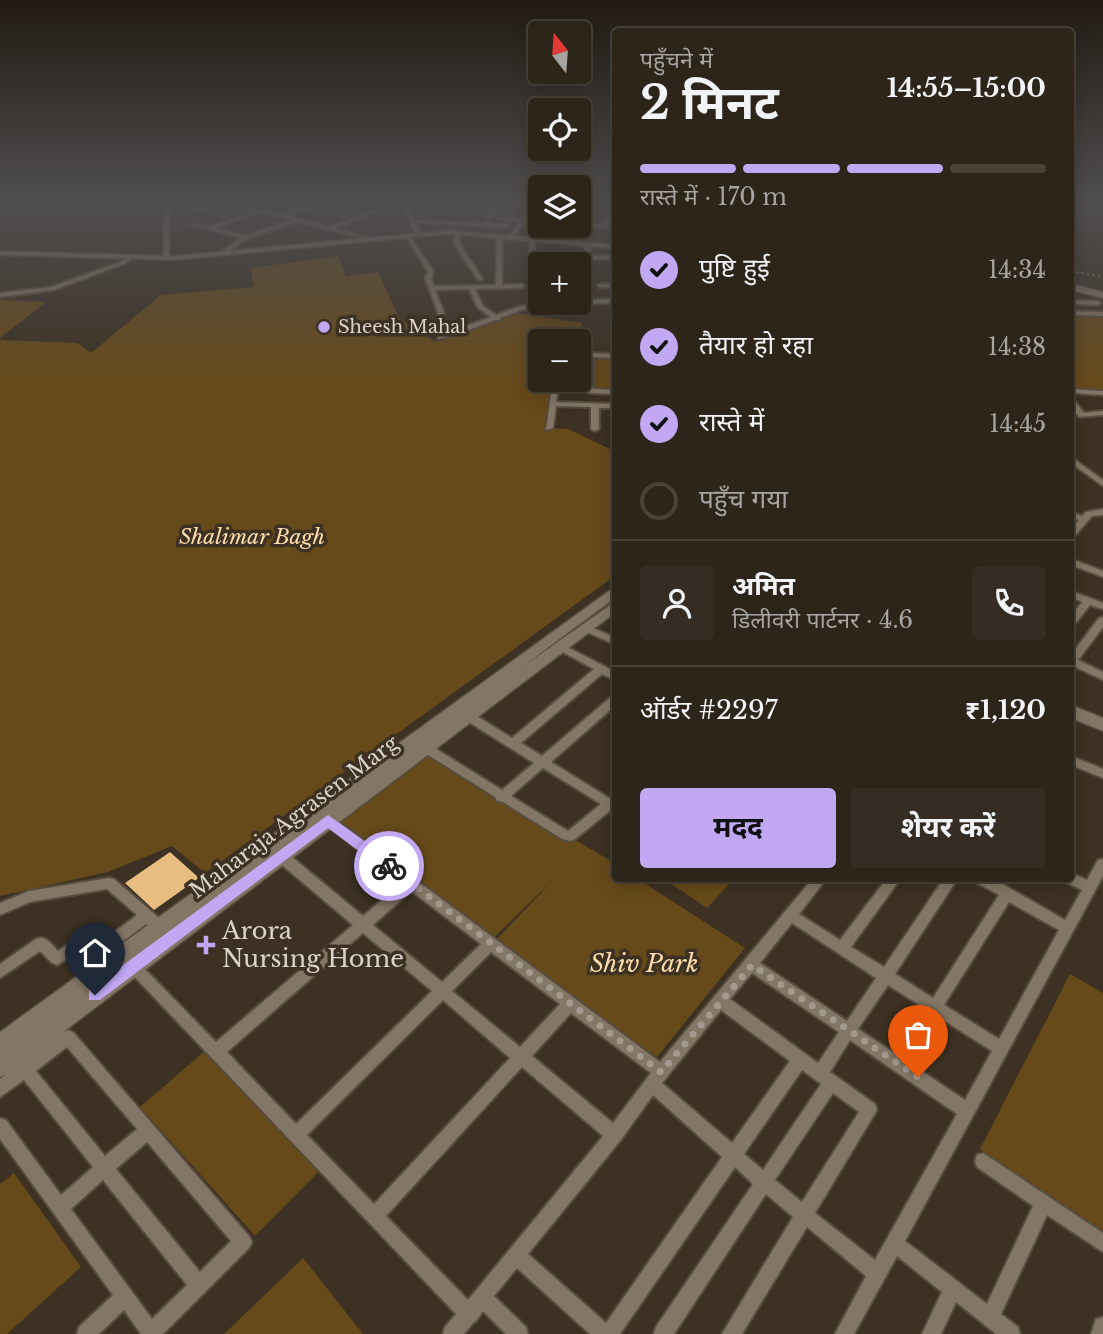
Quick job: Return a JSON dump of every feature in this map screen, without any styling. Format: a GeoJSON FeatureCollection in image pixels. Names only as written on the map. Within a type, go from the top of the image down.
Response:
{"type":"FeatureCollection","features":[{"type":"Feature","properties":{"kind":"street"},"geometry":{"type":"LineString","coordinates":[[0,295],[52,289],[84,274],[121,262]]}},
{"type":"Feature","properties":{"kind":"street"},"geometry":{"type":"LineString","coordinates":[[425,262],[431,272],[428,278],[441,313],[440,320],[459,332]]}},
{"type":"Feature","properties":{"kind":"street"},"geometry":{"type":"LineString","coordinates":[[469,262],[480,279]]}},
{"type":"Feature","properties":{"kind":"street"},"geometry":{"type":"LineString","coordinates":[[499,262],[499,287]]}},
{"type":"Feature","properties":{"kind":"street"},"geometry":{"type":"LineString","coordinates":[[1074,287],[1084,283],[1103,285]]}},
{"type":"Feature","properties":{"kind":"street"},"geometry":{"type":"LineString","coordinates":[[432,288],[522,286]]}},
{"type":"Feature","properties":{"kind":"street"},"geometry":{"type":"LineString","coordinates":[[600,286],[612,286]]}},
{"type":"Feature","properties":{"kind":"street"},"geometry":{"type":"LineString","coordinates":[[1074,287],[1101,297]]}},
{"type":"Feature","properties":{"kind":"street"},"geometry":{"type":"LineString","coordinates":[[471,288],[480,307],[498,319]]}},
{"type":"Feature","properties":{"kind":"street"},"geometry":{"type":"LineString","coordinates":[[1074,302],[1101,297]]}},
{"type":"Feature","properties":{"kind":"street"},"geometry":{"type":"LineString","coordinates":[[591,302],[612,301]]}},
{"type":"Feature","properties":{"kind":"street"},"geometry":{"type":"LineString","coordinates":[[440,338],[528,307]]}},
{"type":"Feature","properties":{"kind":"street"},"geometry":{"type":"LineString","coordinates":[[1074,313],[1103,314]]}},
{"type":"Feature","properties":{"kind":"street"},"geometry":{"type":"LineString","coordinates":[[591,355],[612,356]]}},
{"type":"Feature","properties":{"kind":"street"},"geometry":{"type":"LineString","coordinates":[[591,391],[612,392]]}},
{"type":"Feature","properties":{"kind":"street"},"geometry":{"type":"LineString","coordinates":[[1074,391],[1103,393]]}},
{"type":"Feature","properties":{"kind":"street"},"geometry":{"type":"LineString","coordinates":[[549,428],[554,392]]}},
{"type":"Feature","properties":{"kind":"street"},"geometry":{"type":"LineString","coordinates":[[552,404],[612,406]]}},
{"type":"Feature","properties":{"kind":"street"},"geometry":{"type":"LineString","coordinates":[[595,405],[595,429]]}},
{"type":"Feature","properties":{"kind":"street"},"geometry":{"type":"LineString","coordinates":[[1074,405],[1083,415],[1103,413]]}},
{"type":"Feature","properties":{"kind":"street"},"geometry":{"type":"LineString","coordinates":[[1074,461],[1103,484]]}},
{"type":"Feature","properties":{"kind":"street"},"geometry":{"type":"LineString","coordinates":[[1074,531],[1089,514],[1103,512]]}},
{"type":"Feature","properties":{"kind":"street"},"geometry":{"type":"LineString","coordinates":[[1074,515],[1084,519]]}},
{"type":"Feature","properties":{"kind":"street"},"geometry":{"type":"LineString","coordinates":[[1074,563],[1103,574]]}},
{"type":"Feature","properties":{"kind":"street","name":"Maharaja Agrasen Marg"},"geometry":{"type":"LineString","coordinates":[[0,1066],[133,966],[159,927],[281,856],[419,744],[468,716],[561,647],[612,594]]}},
{"type":"Feature","properties":{"kind":"street"},"geometry":{"type":"LineString","coordinates":[[1074,595],[1103,606]]}},
{"type":"Feature","properties":{"kind":"street"},"geometry":{"type":"LineString","coordinates":[[1074,618],[1088,601]]}},
{"type":"Feature","properties":{"kind":"street","name":"Maharaja Agrasen Marg"},"geometry":{"type":"LineString","coordinates":[[0,1045],[159,927],[576,630],[612,608]]}},
{"type":"Feature","properties":{"kind":"street"},"geometry":{"type":"LineString","coordinates":[[1074,660],[1103,620]]}},
{"type":"Feature","properties":{"kind":"street"},"geometry":{"type":"LineString","coordinates":[[576,630],[612,641]]}},
{"type":"Feature","properties":{"kind":"street"},"geometry":{"type":"LineString","coordinates":[[561,647],[612,675]]}},
{"type":"Feature","properties":{"kind":"street"},"geometry":{"type":"LineString","coordinates":[[1074,662],[1103,676]]}},
{"type":"Feature","properties":{"kind":"street"},"geometry":{"type":"LineString","coordinates":[[513,744],[601,669]]}},
{"type":"Feature","properties":{"kind":"street"},"geometry":{"type":"LineString","coordinates":[[501,798],[612,702]]}},
{"type":"Feature","properties":{"kind":"street"},"geometry":{"type":"LineString","coordinates":[[1074,702],[1103,715]]}},
{"type":"Feature","properties":{"kind":"street"},"geometry":{"type":"LineString","coordinates":[[1074,712],[1103,725]]}},
{"type":"Feature","properties":{"kind":"street"},"geometry":{"type":"LineString","coordinates":[[468,716],[542,763],[612,801]]}},
{"type":"Feature","properties":{"kind":"street"},"geometry":{"type":"LineString","coordinates":[[419,744],[501,798],[568,837],[612,803]]}},
{"type":"Feature","properties":{"kind":"street"},"geometry":{"type":"LineString","coordinates":[[1074,761],[1103,774]]}},
{"type":"Feature","properties":{"kind":"street"},"geometry":{"type":"LineString","coordinates":[[328,820],[569,1005],[656,1078],[765,1183],[877,1273]]}},
{"type":"Feature","properties":{"kind":"street"},"geometry":{"type":"LineString","coordinates":[[281,856],[614,1135]]}},
{"type":"Feature","properties":{"kind":"street"},"geometry":{"type":"LineString","coordinates":[[844,1334],[1103,864]]}},
{"type":"Feature","properties":{"kind":"street"},"geometry":{"type":"LineString","coordinates":[[1074,880],[1090,888]]}},
{"type":"Feature","properties":{"kind":"street"},"geometry":{"type":"LineString","coordinates":[[452,1334],[614,1135],[656,1078],[818,882]]}},
{"type":"Feature","properties":{"kind":"street"},"geometry":{"type":"LineString","coordinates":[[842,948],[892,882]]}},
{"type":"Feature","properties":{"kind":"street"},"geometry":{"type":"LineString","coordinates":[[663,1334],[765,1183],[850,1031],[949,882]]}},
{"type":"Feature","properties":{"kind":"street"},"geometry":{"type":"LineString","coordinates":[[987,882],[1068,928]]}},
{"type":"Feature","properties":{"kind":"street"},"geometry":{"type":"LineString","coordinates":[[0,909],[29,897],[109,883],[159,927],[104,948],[89,936],[57,959],[41,943],[3,966]]}},
{"type":"Feature","properties":{"kind":"street"},"geometry":{"type":"LineString","coordinates":[[216,1052],[411,883]]}},
{"type":"Feature","properties":{"kind":"street"},"geometry":{"type":"LineString","coordinates":[[935,1007],[1007,894]]}},
{"type":"Feature","properties":{"kind":"street"},"geometry":{"type":"LineString","coordinates":[[791,916],[1001,1049]]}},
{"type":"Feature","properties":{"kind":"street"},"geometry":{"type":"LineString","coordinates":[[296,1135],[490,944]]}},
{"type":"Feature","properties":{"kind":"street"},"geometry":{"type":"LineString","coordinates":[[752,965],[967,1111]]}},
{"type":"Feature","properties":{"kind":"street"},"geometry":{"type":"LineString","coordinates":[[133,966],[470,1315]]}},
{"type":"Feature","properties":{"kind":"street"},"geometry":{"type":"LineString","coordinates":[[721,1001],[868,1108],[868,1113],[731,1334]]}},
{"type":"Feature","properties":{"kind":"street"},"geometry":{"type":"LineString","coordinates":[[375,1216],[569,1005]]}},
{"type":"Feature","properties":{"kind":"street"},"geometry":{"type":"LineString","coordinates":[[0,1089],[68,1037],[243,1242],[151,1333],[1,1129]]}},
{"type":"Feature","properties":{"kind":"street"},"geometry":{"type":"LineString","coordinates":[[517,1256],[606,1334],[800,1059]]}},
{"type":"Feature","properties":{"kind":"street"},"geometry":{"type":"LineString","coordinates":[[25,1069],[199,1286]]}},
{"type":"Feature","properties":{"kind":"street"},"geometry":{"type":"LineString","coordinates":[[60,1207],[148,1130]]}},
{"type":"Feature","properties":{"kind":"street"},"geometry":{"type":"LineString","coordinates":[[983,1161],[1103,1243]]}},
{"type":"Feature","properties":{"kind":"street"},"geometry":{"type":"LineString","coordinates":[[989,1317],[1044,1202]]}},
{"type":"Feature","properties":{"kind":"street"},"geometry":{"type":"LineString","coordinates":[[894,1243],[1011,1334]]}},
{"type":"Feature","properties":{"kind":"street"},"geometry":{"type":"LineString","coordinates":[[931,1334],[953,1288]]}},
{"type":"Feature","properties":{"kind":"street"},"geometry":{"type":"LineString","coordinates":[[86,1334],[125,1296]]}},
{"type":"Feature","properties":{"kind":"street"},"geometry":{"type":"LineString","coordinates":[[483,1298],[519,1334]]}},
{"type":"Feature","properties":{"kind":"street"},"geometry":{"type":"LineString","coordinates":[[1100,1334],[1103,1326]]}},
{"type":"Feature","properties":{"kind":"green space","name":"Shalimar Bagh"},"geometry":{"type":"Polygon","coordinates":[[[293,262],[341,262],[346,276],[378,272],[399,318],[436,342],[518,313],[582,323],[581,329],[528,329],[528,392],[550,392],[545,428],[568,429],[612,450],[612,578],[205,873],[172,846],[108,872],[0,896],[0,340],[77,343],[91,353],[161,295],[254,287],[251,268],[293,262]]]}},
{"type":"Feature","properties":{"kind":"green space"},"geometry":{"type":"Polygon","coordinates":[[[0,300],[46,302],[0,338],[0,300]]]}},
{"type":"Feature","properties":{"kind":"green space"},"geometry":{"type":"Polygon","coordinates":[[[1074,315],[1103,316],[1103,391],[1074,389],[1074,315]]]}},
{"type":"Feature","properties":{"kind":"green space"},"geometry":{"type":"Polygon","coordinates":[[[593,356],[612,357],[612,391],[591,390],[593,356]]]}},
{"type":"Feature","properties":{"kind":"green space","name":"Shiv Park"},"geometry":{"type":"Polygon","coordinates":[[[427,753],[612,862],[612,882],[643,882],[745,948],[657,1057],[494,942],[554,879],[489,942],[334,822],[427,753]]]}},
{"type":"Feature","properties":{"kind":"green space"},"geometry":{"type":"Polygon","coordinates":[[[668,882],[731,882],[707,908],[668,882]]]}},
{"type":"Feature","properties":{"kind":"green space"},"geometry":{"type":"Polygon","coordinates":[[[1070,974],[1103,993],[1103,1232],[980,1149],[1070,974]]]}},
{"type":"Feature","properties":{"kind":"green space"},"geometry":{"type":"Polygon","coordinates":[[[205,1051],[322,1168],[255,1236],[140,1107],[205,1051]]]}},
{"type":"Feature","properties":{"kind":"green space"},"geometry":{"type":"Polygon","coordinates":[[[14,1173],[81,1267],[7,1334],[0,1334],[0,1184],[14,1173]]]}},
{"type":"Feature","properties":{"kind":"green space"},"geometry":{"type":"Polygon","coordinates":[[[303,1258],[363,1334],[224,1334],[303,1258]]]}},
{"type":"Feature","properties":{"kind":"building"},"geometry":{"type":"Polygon","coordinates":[[[170,852],[199,878],[154,910],[125,883],[170,852]]]}},
{"type":"Feature","properties":{"kind":"railway"},"geometry":{"type":"LineString","coordinates":[[1074,272],[1103,277]]}},
{"type":"Feature","properties":{"kind":"way so far"},"geometry":{"type":"LineString","coordinates":[[389,866],[569,1005],[661,1072],[752,965],[918,1077]]}},
{"type":"Feature","properties":{"kind":"place","name":"Sheesh Mahal"},"geometry":{"type":"Point","coordinates":[324,327]}},
{"type":"Feature","properties":{"kind":"place","name":"Arora Nursing Home"},"geometry":{"type":"Point","coordinates":[206,945]}},
{"type":"Feature","properties":{"kind":"route"},"geometry":{"type":"LineString","coordinates":[[95,995],[328,820],[389,866]]}}]}
